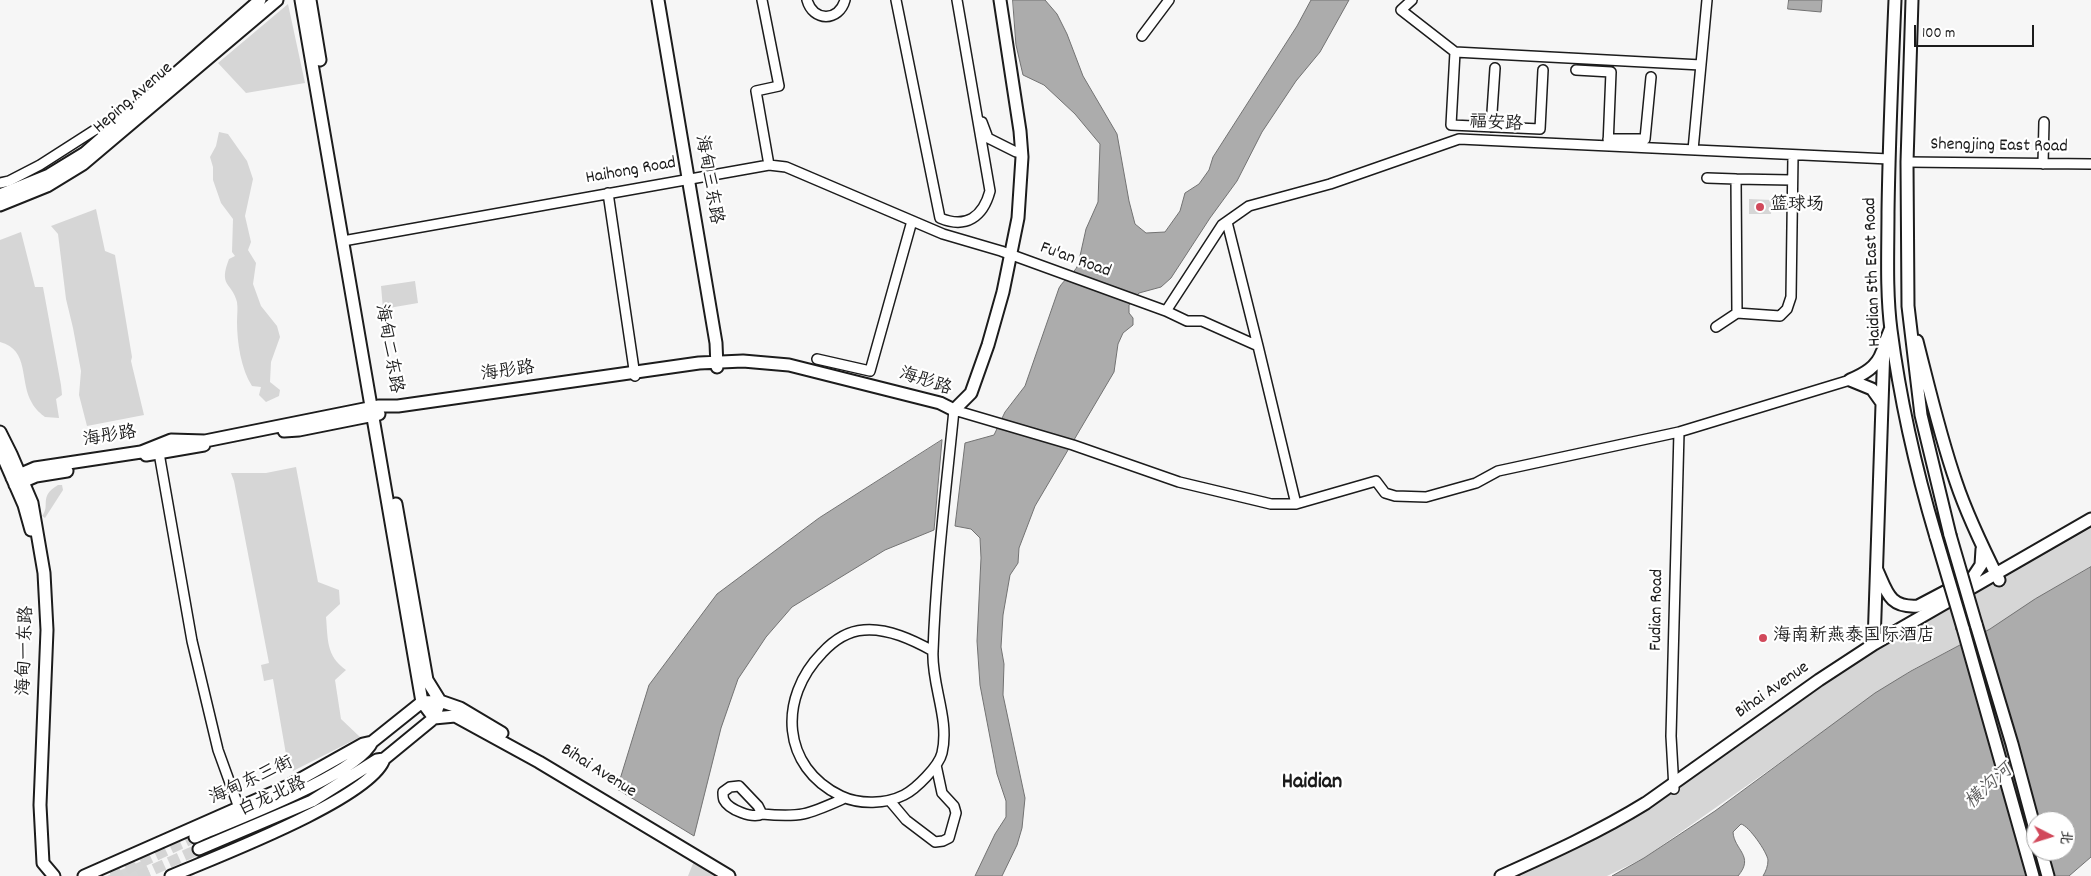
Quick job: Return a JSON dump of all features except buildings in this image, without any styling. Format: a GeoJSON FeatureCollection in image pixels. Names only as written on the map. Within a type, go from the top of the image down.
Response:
{"type":"FeatureCollection","features":[{"type":"Feature","properties":{"kind":"main road","name":"Heping Avenue"},"geometry":{"type":"LineString","coordinates":[[0,195],[29,184],[85,153],[260,0]]}},
{"type":"Feature","properties":{"kind":"main road","name":"Heping Avenue"},"geometry":{"type":"LineString","coordinates":[[0,205],[48,186],[83,164],[277,0]]}},
{"type":"Feature","properties":{"kind":"main road","name":"海甸二东路"},"geometry":{"type":"LineString","coordinates":[[301,0],[427,680],[440,701]]}},
{"type":"Feature","properties":{"kind":"main road","name":"海甸二东路"},"geometry":{"type":"LineString","coordinates":[[310,0],[346,240]]}},
{"type":"Feature","properties":{"kind":"main road","name":"海甸三东路"},"geometry":{"type":"LineString","coordinates":[[658,0],[691,177]]}},
{"type":"Feature","properties":{"kind":"main road"},"geometry":{"type":"LineString","coordinates":[[662,0],[691,177],[721,342],[720,364]]}},
{"type":"Feature","properties":{"kind":"main road"},"geometry":{"type":"LineString","coordinates":[[954,410],[966,391],[994,306],[1006,253],[1014,199],[1016,152],[1009,91],[994,0]]}},
{"type":"Feature","properties":{"kind":"main road"},"geometry":{"type":"LineString","coordinates":[[1000,0],[1017,100],[1022,157],[1018,218],[1006,253]]}},
{"type":"Feature","properties":{"kind":"main road","name":"Haidian 5th East Road"},"geometry":{"type":"LineString","coordinates":[[1896,0],[1889,159],[1888,256],[1891,328],[1900,387],[1918,479],[2033,876]]}},
{"type":"Feature","properties":{"kind":"main road","name":"Haidian 5th East Road"},"geometry":{"type":"LineString","coordinates":[[1912,0],[1907,162],[1908,306],[1922,415],[1950,535],[2030,811]]}},
{"type":"Feature","properties":{"kind":"main road"},"geometry":{"type":"LineString","coordinates":[[1908,306],[1945,448],[1960,495],[1998,577]]}},
{"type":"Feature","properties":{"kind":"main road"},"geometry":{"type":"LineString","coordinates":[[1850,380],[1860,376],[1879,360],[1891,328]]}},
{"type":"Feature","properties":{"kind":"main road"},"geometry":{"type":"LineString","coordinates":[[1874,644],[1884,346]]}},
{"type":"Feature","properties":{"kind":"main road","name":"海彤路"},"geometry":{"type":"LineString","coordinates":[[18,480],[35,468],[141,452],[170,440],[205,441],[376,411],[399,410],[634,374],[744,361],[798,367],[940,403],[954,410]]}},
{"type":"Feature","properties":{"kind":"main road"},"geometry":{"type":"LineString","coordinates":[[1850,380],[1872,389],[1882,403]]}},
{"type":"Feature","properties":{"kind":"main road","name":"海甸二东路"},"geometry":{"type":"LineString","coordinates":[[376,411],[422,702]]}},
{"type":"Feature","properties":{"kind":"main road","name":"海彤路"},"geometry":{"type":"LineString","coordinates":[[18,480],[376,411]]}},
{"type":"Feature","properties":{"kind":"main road","name":"海甸一东路"},"geometry":{"type":"LineString","coordinates":[[0,432],[18,480],[36,552],[43,604],[34,806],[37,866],[45,876]]}},
{"type":"Feature","properties":{"kind":"main road","name":"海甸一东路"},"geometry":{"type":"LineString","coordinates":[[0,450],[35,514],[47,602],[40,805],[43,863],[54,876]]}},
{"type":"Feature","properties":{"kind":"main road","name":"Bihai Avenue"},"geometry":{"type":"LineString","coordinates":[[1501,876],[1601,830],[1646,803],[1674,786],[1839,672],[2091,519]]}},
{"type":"Feature","properties":{"kind":"main road","name":"Bihai Avenue"},"geometry":{"type":"LineString","coordinates":[[1512,876],[1604,833],[1641,812],[1819,680],[1874,644],[2091,527]]}},
{"type":"Feature","properties":{"kind":"main road"},"geometry":{"type":"LineString","coordinates":[[1876,566],[1887,593],[1893,601],[1908,606],[1918,606],[1976,573],[1983,559],[1982,544]]}},
{"type":"Feature","properties":{"kind":"main road"},"geometry":{"type":"LineString","coordinates":[[171,876],[288,825],[343,797],[381,767],[384,758],[434,718],[440,701],[422,702]]}},
{"type":"Feature","properties":{"kind":"main road","name":"Bihai Avenue"},"geometry":{"type":"LineString","coordinates":[[440,701],[460,708],[736,876]]}},
{"type":"Feature","properties":{"kind":"main road"},"geometry":{"type":"LineString","coordinates":[[422,702],[434,718]]}},
{"type":"Feature","properties":{"kind":"main road","name":"海甸东三街"},"geometry":{"type":"LineString","coordinates":[[84,876],[296,782],[363,744],[372,742],[422,702]]}},
{"type":"Feature","properties":{"kind":"main road","name":"Bihai Avenue"},"geometry":{"type":"LineString","coordinates":[[434,718],[455,716],[546,766],[729,876]]}},
{"type":"Feature","properties":{"kind":"main road","name":"白龙北路"},"geometry":{"type":"LineString","coordinates":[[195,837],[319,782],[368,750],[372,742]]}},
{"type":"Feature","properties":{"kind":"main road","name":"白龙北路"},"geometry":{"type":"LineString","coordinates":[[199,849],[312,801],[377,760],[384,758]]}},
{"type":"Feature","properties":{"kind":"main road"},"geometry":{"type":"LineString","coordinates":[[2044,861],[2048,876]]}},
{"type":"Feature","properties":{"kind":"street"},"geometry":{"type":"LineString","coordinates":[[762,0],[778,86],[756,91],[769,165]]}},
{"type":"Feature","properties":{"kind":"street"},"geometry":{"type":"LineString","coordinates":[[807,0],[817,15],[829,17],[839,12],[845,0]]}},
{"type":"Feature","properties":{"kind":"street"},"geometry":{"type":"LineString","coordinates":[[896,0],[943,234]]}},
{"type":"Feature","properties":{"kind":"street"},"geometry":{"type":"LineString","coordinates":[[940,218],[959,222],[973,218],[986,206],[990,191],[957,0]]}},
{"type":"Feature","properties":{"kind":"street"},"geometry":{"type":"LineString","coordinates":[[1142,36],[1169,0]]}},
{"type":"Feature","properties":{"kind":"street"},"geometry":{"type":"LineString","coordinates":[[1412,0],[1401,10],[1455,52],[1701,65]]}},
{"type":"Feature","properties":{"kind":"street"},"geometry":{"type":"LineString","coordinates":[[1693,150],[1708,0]]}},
{"type":"Feature","properties":{"kind":"street"},"geometry":{"type":"LineString","coordinates":[[1455,52],[1451,125],[1540,129],[1544,70]]}},
{"type":"Feature","properties":{"kind":"street"},"geometry":{"type":"LineString","coordinates":[[1492,127],[1495,68]]}},
{"type":"Feature","properties":{"kind":"street"},"geometry":{"type":"LineString","coordinates":[[1576,70],[1611,72],[1608,142],[1645,139],[1651,77]]}},
{"type":"Feature","properties":{"kind":"street"},"geometry":{"type":"LineString","coordinates":[[976,108],[988,138],[1016,152]]}},
{"type":"Feature","properties":{"kind":"street"},"geometry":{"type":"LineString","coordinates":[[0,184],[40,164],[104,124],[126,118]]}},
{"type":"Feature","properties":{"kind":"street"},"geometry":{"type":"LineString","coordinates":[[2043,164],[2044,122]]}},
{"type":"Feature","properties":{"kind":"street","name":"福安路"},"geometry":{"type":"LineString","coordinates":[[1166,311],[1222,225],[1249,206],[1330,184],[1459,139],[1608,142],[1693,150],[1889,159]]}},
{"type":"Feature","properties":{"kind":"street"},"geometry":{"type":"LineString","coordinates":[[1716,327],[1737,314],[1780,316],[1787,309],[1791,298],[1791,180],[1793,156]]}},
{"type":"Feature","properties":{"kind":"street","name":"Shengjing East Road"},"geometry":{"type":"LineString","coordinates":[[1907,162],[2091,164]]}},
{"type":"Feature","properties":{"kind":"street","name":"Haihong Road"},"geometry":{"type":"LineString","coordinates":[[346,240],[691,177],[769,165],[786,167],[943,234],[1006,253]]}},
{"type":"Feature","properties":{"kind":"street"},"geometry":{"type":"LineString","coordinates":[[1707,178],[1791,180]]}},
{"type":"Feature","properties":{"kind":"street"},"geometry":{"type":"LineString","coordinates":[[1736,179],[1737,314]]}},
{"type":"Feature","properties":{"kind":"street"},"geometry":{"type":"LineString","coordinates":[[608,193],[634,374]]}},
{"type":"Feature","properties":{"kind":"street"},"geometry":{"type":"LineString","coordinates":[[817,360],[870,371],[912,221]]}},
{"type":"Feature","properties":{"kind":"street"},"geometry":{"type":"LineString","coordinates":[[1227,222],[1296,504]]}},
{"type":"Feature","properties":{"kind":"street","name":"Fu'an Road"},"geometry":{"type":"LineString","coordinates":[[1006,253],[1166,311]]}},
{"type":"Feature","properties":{"kind":"street"},"geometry":{"type":"LineString","coordinates":[[1166,311],[1187,321],[1202,321],[1258,346]]}},
{"type":"Feature","properties":{"kind":"street"},"geometry":{"type":"LineString","coordinates":[[933,652],[920,644],[882,630],[863,630],[846,634],[828,646],[810,665],[799,685],[793,711],[792,730],[800,760],[828,789],[845,798],[856,801],[890,801],[906,794],[936,765],[942,755],[944,730],[933,652],[936,587],[954,410],[1073,445],[1179,482],[1271,504],[1296,504],[1376,481],[1385,493],[1394,496],[1426,497],[1476,483],[1498,471],[1679,432],[1850,380]]}},
{"type":"Feature","properties":{"kind":"street","name":"Fudian Road"},"geometry":{"type":"LineString","coordinates":[[1674,786],[1671,736],[1679,432]]}},
{"type":"Feature","properties":{"kind":"street"},"geometry":{"type":"LineString","coordinates":[[159,453],[192,641],[218,750],[239,808]]}},
{"type":"Feature","properties":{"kind":"street"},"geometry":{"type":"LineString","coordinates":[[920,644],[934,641]]}},
{"type":"Feature","properties":{"kind":"street"},"geometry":{"type":"LineString","coordinates":[[890,801],[906,820],[935,842],[949,838],[956,813],[954,806],[942,793],[936,765]]}},
{"type":"Feature","properties":{"kind":"street"},"geometry":{"type":"LineString","coordinates":[[762,814],[793,816],[812,813],[845,798]]}},
{"type":"Feature","properties":{"kind":"shaded area"},"geometry":{"type":"Polygon","coordinates":[[[288,4],[305,83],[246,93],[218,63],[288,4]]]}},
{"type":"Feature","properties":{"kind":"shaded area"},"geometry":{"type":"Polygon","coordinates":[[[219,132],[228,134],[247,161],[253,179],[245,216],[251,242],[248,250],[256,263],[253,284],[261,306],[277,326],[280,337],[271,362],[270,382],[280,390],[279,396],[266,402],[259,395],[261,387],[252,386],[245,372],[238,338],[237,302],[225,280],[229,259],[235,256],[232,252],[233,219],[221,203],[213,180],[213,167],[210,157],[216,146],[219,132]]]}},
{"type":"Feature","properties":{"kind":"shaded area","name":"篮球场"},"geometry":{"type":"Polygon","coordinates":[[[1749,199],[1772,200],[1771,214],[1749,214],[1749,199]]]}},
{"type":"Feature","properties":{"kind":"shaded area"},"geometry":{"type":"Polygon","coordinates":[[[96,209],[105,251],[115,255],[132,357],[131,361],[144,415],[87,426],[79,395],[81,371],[66,299],[58,234],[51,226],[96,209]]]}},
{"type":"Feature","properties":{"kind":"shaded area"},"geometry":{"type":"Polygon","coordinates":[[[21,232],[35,287],[43,287],[61,385],[62,395],[56,399],[59,418],[45,417],[35,407],[28,394],[20,359],[9,346],[0,342],[0,240],[21,232]]]}},
{"type":"Feature","properties":{"kind":"shaded area"},"geometry":{"type":"Polygon","coordinates":[[[415,281],[418,303],[383,309],[381,286],[415,281]]]}},
{"type":"Feature","properties":{"kind":"shaded area"},"geometry":{"type":"Polygon","coordinates":[[[296,467],[318,582],[339,590],[340,604],[326,617],[331,653],[339,665],[346,670],[335,680],[341,719],[360,737],[293,771],[287,760],[273,679],[264,681],[261,665],[269,663],[231,473],[266,473],[296,467]]]}},
{"type":"Feature","properties":{"kind":"shaded area"},"geometry":{"type":"Polygon","coordinates":[[[58,485],[62,485],[63,490],[45,518],[42,516],[48,493],[58,485]]]}},
{"type":"Feature","properties":{"kind":"shaded area"},"geometry":{"type":"Polygon","coordinates":[[[2091,528],[2091,568],[1990,629],[1910,671],[1644,858],[1607,876],[1511,876],[1641,812],[1873,653],[2091,528]]]}},
{"type":"Feature","properties":{"kind":"shaded area"},"geometry":{"type":"Polygon","coordinates":[[[696,856],[730,876],[688,876],[696,856]]]}},
{"type":"Feature","properties":{"kind":"shaded area"},"geometry":{"type":"Polygon","coordinates":[[[144,860],[150,874],[145,876],[107,876],[144,860]]]}},
{"type":"Feature","properties":{"kind":"water"},"geometry":{"type":"Polygon","coordinates":[[[1013,0],[1045,0],[1057,14],[1083,76],[1117,134],[1135,224],[1146,233],[1165,232],[1180,211],[1185,193],[1199,184],[1209,170],[1213,157],[1297,26],[1311,0],[1349,0],[1320,52],[1296,81],[1262,132],[1237,181],[1210,218],[1171,278],[1161,287],[1139,293],[1129,305],[1129,313],[1133,318],[1133,325],[1123,333],[1118,344],[1114,372],[1035,506],[1019,548],[1018,563],[1010,575],[1003,615],[1001,647],[1004,664],[1003,695],[1025,798],[1022,828],[1017,845],[1002,876],[975,876],[995,834],[1006,817],[1006,801],[997,774],[980,685],[977,641],[981,558],[980,538],[971,529],[955,526],[965,443],[994,435],[1005,412],[1025,386],[1059,288],[1078,265],[1086,229],[1098,202],[1100,144],[1075,114],[1044,85],[1023,75],[1016,45],[1013,0]]]}},
{"type":"Feature","properties":{"kind":"water"},"geometry":{"type":"Polygon","coordinates":[[[1789,0],[1822,0],[1821,12],[1788,9],[1789,0]]]}},
{"type":"Feature","properties":{"kind":"water"},"geometry":{"type":"Polygon","coordinates":[[[942,440],[934,530],[885,550],[792,607],[766,637],[738,679],[721,728],[694,836],[617,789],[649,685],[717,594],[819,518],[942,440]]]}},
{"type":"Feature","properties":{"kind":"water","name":"横沟河"},"geometry":{"type":"Polygon","coordinates":[[[2091,567],[2091,857],[2069,876],[1763,876],[1768,864],[1767,856],[1753,834],[1741,824],[1733,832],[1745,863],[1738,876],[1612,876],[1644,858],[1715,811],[1875,693],[1911,671],[1990,629],[2035,599],[2091,567]]]}},
{"type":"Feature","properties":{"kind":"tunnel"},"geometry":{"type":"LineString","coordinates":[[111,876],[195,837]]}},
{"type":"Feature","properties":{"kind":"tunnel"},"geometry":{"type":"LineString","coordinates":[[139,876],[199,849]]}},
{"type":"Feature","properties":{"kind":"place","name":"篮球场"},"geometry":{"type":"Point","coordinates":[1760,207]}},
{"type":"Feature","properties":{"kind":"place","name":"海南新燕泰国际酒店"},"geometry":{"type":"Point","coordinates":[1763,638]}},
{"type":"Feature","properties":{"kind":"district","name":"Haidian"},"geometry":{"type":"Point","coordinates":[1312,784]}}]}
